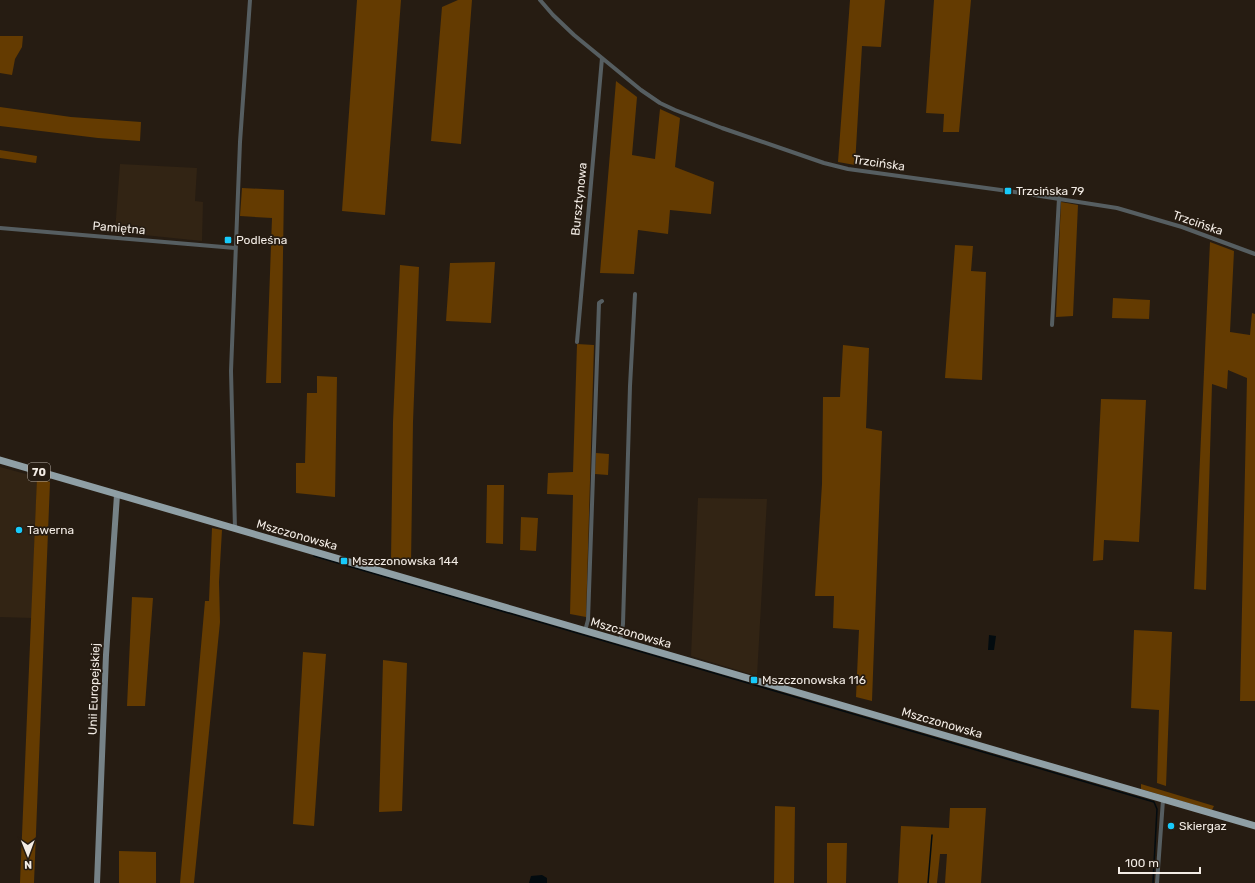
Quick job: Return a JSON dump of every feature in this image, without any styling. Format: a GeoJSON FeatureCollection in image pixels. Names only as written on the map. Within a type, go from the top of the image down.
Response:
{"type":"FeatureCollection","features":[{"type":"Feature","properties":{"kind":"main road","name":"Mszczonowska"},"geometry":{"type":"LineString","coordinates":[[0,460],[1255,826]]}},
{"type":"Feature","properties":{"kind":"main road","name":"Unii Europejskiej"},"geometry":{"type":"LineString","coordinates":[[97,883],[106,655],[117,495]]}},
{"type":"Feature","properties":{"kind":"street"},"geometry":{"type":"LineString","coordinates":[[235,529],[231,371],[240,142],[250,0]]}},
{"type":"Feature","properties":{"kind":"street","name":"Trzcińska"},"geometry":{"type":"LineString","coordinates":[[540,0],[553,15],[641,90],[675,110],[824,163],[848,169],[1059,198],[1117,208],[1149,217],[1255,254]]}},
{"type":"Feature","properties":{"kind":"street","name":"Bursztynowa"},"geometry":{"type":"LineString","coordinates":[[577,342],[602,58]]}},
{"type":"Feature","properties":{"kind":"street"},"geometry":{"type":"LineString","coordinates":[[1052,325],[1059,198]]}},
{"type":"Feature","properties":{"kind":"street","name":"Pamiętna"},"geometry":{"type":"LineString","coordinates":[[0,228],[235,248]]}},
{"type":"Feature","properties":{"kind":"street"},"geometry":{"type":"LineString","coordinates":[[620,641],[624,624],[630,386],[635,294]]}},
{"type":"Feature","properties":{"kind":"street"},"geometry":{"type":"LineString","coordinates":[[586,631],[588,620],[598,317],[599,303],[602,301]]}},
{"type":"Feature","properties":{"kind":"street"},"geometry":{"type":"LineString","coordinates":[[1157,883],[1163,800]]}},
{"type":"Feature","properties":{"kind":"shaded area"},"geometry":{"type":"Polygon","coordinates":[[[357,0],[401,0],[385,215],[342,211],[357,0]]]}},
{"type":"Feature","properties":{"kind":"shaded area"},"geometry":{"type":"Polygon","coordinates":[[[458,0],[472,0],[461,144],[431,141],[442,7],[458,0]]]}},
{"type":"Feature","properties":{"kind":"shaded area"},"geometry":{"type":"Polygon","coordinates":[[[850,0],[885,0],[881,47],[862,46],[855,165],[838,162],[850,0]]]}},
{"type":"Feature","properties":{"kind":"shaded area"},"geometry":{"type":"Polygon","coordinates":[[[934,0],[971,0],[959,132],[943,132],[944,114],[926,113],[934,0]]]}},
{"type":"Feature","properties":{"kind":"shaded area"},"geometry":{"type":"Polygon","coordinates":[[[0,36],[23,36],[22,47],[15,59],[12,75],[0,73],[0,36]]]}},
{"type":"Feature","properties":{"kind":"shaded area"},"geometry":{"type":"Polygon","coordinates":[[[616,81],[637,97],[632,155],[655,159],[660,109],[680,118],[675,167],[714,182],[711,214],[670,210],[668,234],[638,230],[634,274],[600,273],[616,81]]]}},
{"type":"Feature","properties":{"kind":"shaded area"},"geometry":{"type":"Polygon","coordinates":[[[0,107],[71,117],[141,122],[140,141],[98,138],[0,126],[0,107]]]}},
{"type":"Feature","properties":{"kind":"shaded area"},"geometry":{"type":"Polygon","coordinates":[[[0,150],[37,156],[36,163],[0,158],[0,150]]]}},
{"type":"Feature","properties":{"kind":"shaded area"},"geometry":{"type":"Polygon","coordinates":[[[120,164],[197,168],[195,201],[203,202],[202,241],[115,232],[120,164]]]}},
{"type":"Feature","properties":{"kind":"shaded area"},"geometry":{"type":"Polygon","coordinates":[[[242,188],[284,190],[281,383],[266,383],[272,218],[240,216],[242,188]]]}},
{"type":"Feature","properties":{"kind":"shaded area"},"geometry":{"type":"Polygon","coordinates":[[[1061,202],[1078,205],[1073,316],[1056,317],[1061,202]]]}},
{"type":"Feature","properties":{"kind":"shaded area"},"geometry":{"type":"Polygon","coordinates":[[[1210,242],[1234,251],[1230,332],[1250,335],[1252,313],[1255,314],[1255,701],[1240,701],[1247,378],[1228,370],[1227,389],[1212,384],[1206,590],[1194,589],[1210,242]]]}},
{"type":"Feature","properties":{"kind":"shaded area"},"geometry":{"type":"Polygon","coordinates":[[[955,245],[973,246],[971,271],[986,272],[982,380],[945,378],[955,245]]]}},
{"type":"Feature","properties":{"kind":"shaded area"},"geometry":{"type":"Polygon","coordinates":[[[495,262],[491,323],[446,321],[450,263],[495,262]]]}},
{"type":"Feature","properties":{"kind":"shaded area"},"geometry":{"type":"Polygon","coordinates":[[[400,265],[419,267],[413,422],[411,566],[391,561],[393,422],[400,265]]]}},
{"type":"Feature","properties":{"kind":"shaded area"},"geometry":{"type":"Polygon","coordinates":[[[1113,298],[1150,300],[1149,319],[1112,318],[1113,298]]]}},
{"type":"Feature","properties":{"kind":"shaded area"},"geometry":{"type":"Polygon","coordinates":[[[577,344],[594,345],[586,617],[570,614],[573,495],[547,494],[548,473],[573,472],[577,344]]]}},
{"type":"Feature","properties":{"kind":"shaded area"},"geometry":{"type":"Polygon","coordinates":[[[843,345],[869,348],[866,428],[882,431],[872,701],[856,697],[859,630],[833,628],[834,596],[815,596],[822,484],[823,397],[840,397],[843,345]]]}},
{"type":"Feature","properties":{"kind":"shaded area"},"geometry":{"type":"Polygon","coordinates":[[[317,376],[337,377],[335,497],[296,493],[296,463],[305,463],[307,393],[317,393],[317,376]]]}},
{"type":"Feature","properties":{"kind":"shaded area"},"geometry":{"type":"Polygon","coordinates":[[[1101,399],[1146,400],[1139,542],[1104,540],[1103,560],[1093,561],[1101,399]]]}},
{"type":"Feature","properties":{"kind":"shaded area"},"geometry":{"type":"Polygon","coordinates":[[[596,453],[609,454],[608,475],[595,474],[596,453]]]}},
{"type":"Feature","properties":{"kind":"shaded area"},"geometry":{"type":"Polygon","coordinates":[[[0,467],[37,477],[32,618],[0,617],[0,467]]]}},
{"type":"Feature","properties":{"kind":"shaded area"},"geometry":{"type":"Polygon","coordinates":[[[37,477],[50,482],[34,883],[20,883],[37,477]]]}},
{"type":"Feature","properties":{"kind":"shaded area"},"geometry":{"type":"Polygon","coordinates":[[[487,485],[504,485],[503,544],[486,543],[487,485]]]}},
{"type":"Feature","properties":{"kind":"shaded area"},"geometry":{"type":"Polygon","coordinates":[[[698,498],[767,499],[757,676],[691,656],[698,498]]]}},
{"type":"Feature","properties":{"kind":"shaded area"},"geometry":{"type":"Polygon","coordinates":[[[521,517],[538,518],[536,551],[520,550],[521,517]]]}},
{"type":"Feature","properties":{"kind":"shaded area"},"geometry":{"type":"Polygon","coordinates":[[[212,528],[222,530],[219,582],[220,622],[194,883],[180,883],[205,601],[209,601],[212,528]]]}},
{"type":"Feature","properties":{"kind":"shaded area"},"geometry":{"type":"Polygon","coordinates":[[[132,597],[153,598],[145,706],[127,706],[132,597]]]}},
{"type":"Feature","properties":{"kind":"shaded area"},"geometry":{"type":"Polygon","coordinates":[[[1134,630],[1172,632],[1166,786],[1157,783],[1159,710],[1131,708],[1134,630]]]}},
{"type":"Feature","properties":{"kind":"shaded area"},"geometry":{"type":"Polygon","coordinates":[[[989,635],[996,636],[994,650],[988,650],[989,635]]]}},
{"type":"Feature","properties":{"kind":"shaded area"},"geometry":{"type":"Polygon","coordinates":[[[303,652],[326,654],[314,826],[293,824],[303,652]]]}},
{"type":"Feature","properties":{"kind":"shaded area"},"geometry":{"type":"Polygon","coordinates":[[[383,660],[407,663],[402,811],[379,812],[383,660]]]}},
{"type":"Feature","properties":{"kind":"shaded area"},"geometry":{"type":"Polygon","coordinates":[[[1141,784],[1214,806],[1212,810],[1141,789],[1141,784]]]}},
{"type":"Feature","properties":{"kind":"shaded area"},"geometry":{"type":"Polygon","coordinates":[[[775,806],[795,807],[794,883],[774,883],[775,806]]]}},
{"type":"Feature","properties":{"kind":"shaded area"},"geometry":{"type":"Polygon","coordinates":[[[950,808],[986,808],[981,883],[945,883],[947,854],[940,854],[937,883],[898,883],[901,826],[949,828],[950,808]]]}},
{"type":"Feature","properties":{"kind":"shaded area"},"geometry":{"type":"Polygon","coordinates":[[[827,843],[847,843],[846,883],[827,883],[827,843]]]}},
{"type":"Feature","properties":{"kind":"shaded area"},"geometry":{"type":"Polygon","coordinates":[[[119,851],[156,852],[156,883],[119,883],[119,851]]]}},
{"type":"Feature","properties":{"kind":"shaded area"},"geometry":{"type":"Polygon","coordinates":[[[542,875],[547,878],[547,883],[529,883],[531,876],[542,875]]]}},
{"type":"Feature","properties":{"kind":"waterway"},"geometry":{"type":"LineString","coordinates":[[314,556],[1154,802],[1157,809],[1153,883]]}},
{"type":"Feature","properties":{"kind":"waterway"},"geometry":{"type":"LineString","coordinates":[[928,883],[932,835]]}},
{"type":"Feature","properties":{"kind":"place","name":"Trzcińska 79"},"geometry":{"type":"Point","coordinates":[1008,191]}},
{"type":"Feature","properties":{"kind":"place","name":"Podleśna"},"geometry":{"type":"Point","coordinates":[228,240]}},
{"type":"Feature","properties":{"kind":"place","name":"Tawerna"},"geometry":{"type":"Point","coordinates":[19,530]}},
{"type":"Feature","properties":{"kind":"place","name":"Mszczonowska 144"},"geometry":{"type":"Point","coordinates":[344,561]}},
{"type":"Feature","properties":{"kind":"place","name":"Mszczonowska 116"},"geometry":{"type":"Point","coordinates":[754,680]}},
{"type":"Feature","properties":{"kind":"place","name":"Skiergaz"},"geometry":{"type":"Point","coordinates":[1171,826]}}]}
